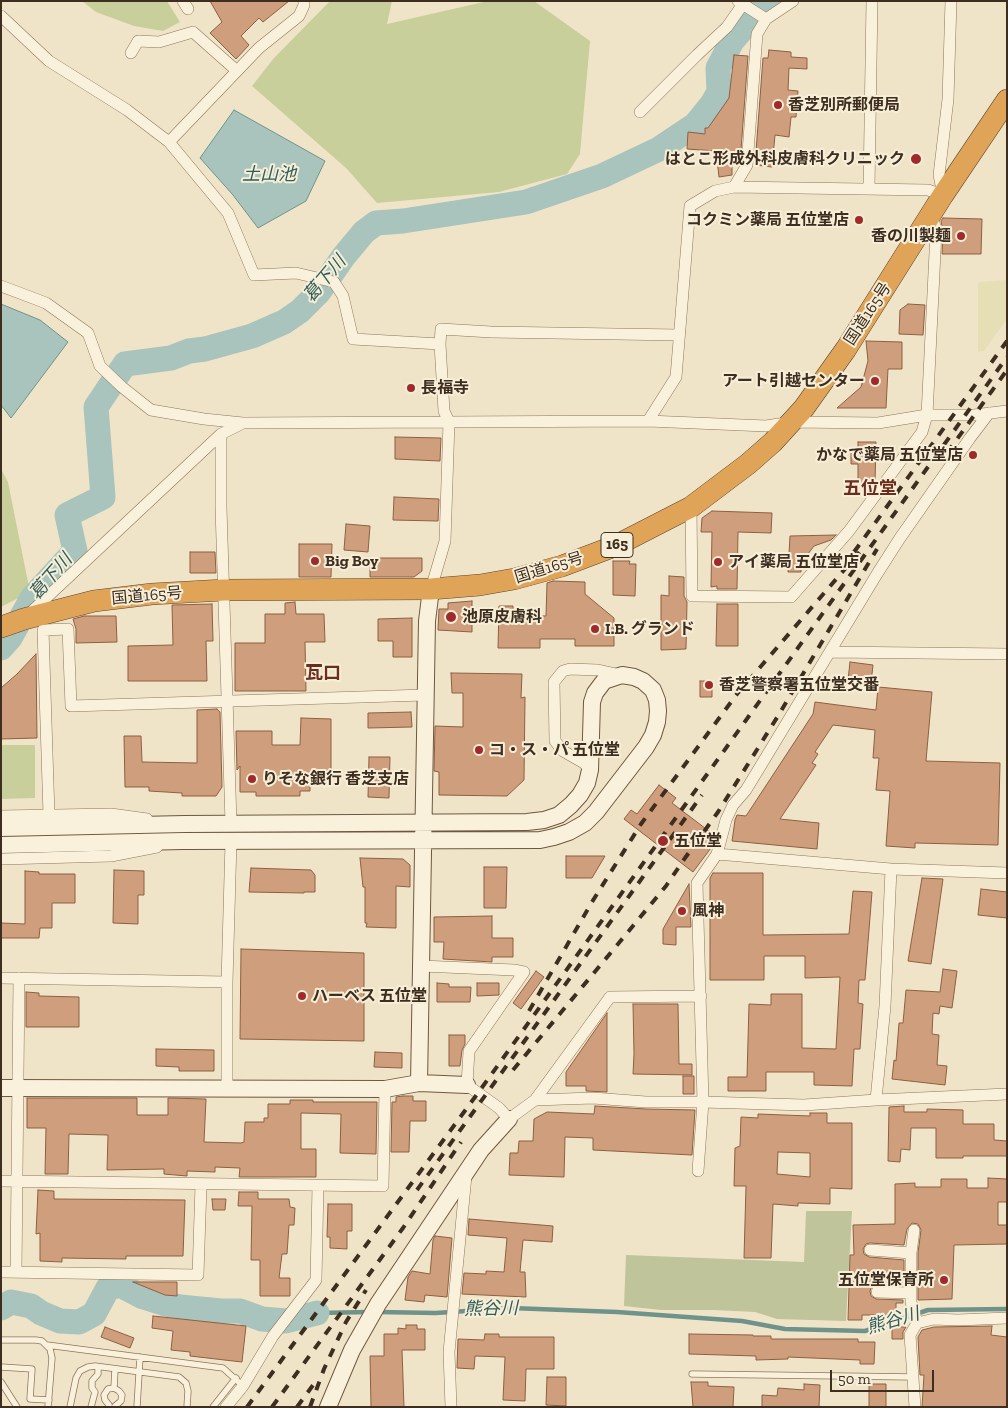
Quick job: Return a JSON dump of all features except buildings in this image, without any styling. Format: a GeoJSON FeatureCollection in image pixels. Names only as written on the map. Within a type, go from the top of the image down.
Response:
{"type":"FeatureCollection","features":[{"type":"Feature","properties":{"kind":"highway","name":"国道165号"},"geometry":{"type":"LineString","coordinates":[[1,627],[24,619],[94,601],[124,596],[224,590],[432,589],[480,585],[562,566],[615,546],[691,507],[748,464],[773,442],[804,408],[846,349],[943,195],[1007,100]]}},
{"type":"Feature","properties":{"kind":"street"},"geometry":{"type":"LineString","coordinates":[[169,142],[259,48],[299,16],[304,1]]}},
{"type":"Feature","properties":{"kind":"street"},"geometry":{"type":"LineString","coordinates":[[734,187],[746,165],[757,34],[766,19],[794,1]]}},
{"type":"Feature","properties":{"kind":"street"},"geometry":{"type":"LineString","coordinates":[[869,188],[872,1]]}},
{"type":"Feature","properties":{"kind":"street"},"geometry":{"type":"LineString","coordinates":[[648,421],[676,377],[690,206],[715,191],[734,187],[928,190],[943,195],[939,174],[948,99],[951,1]]}},
{"type":"Feature","properties":{"kind":"street"},"geometry":{"type":"LineString","coordinates":[[640,112],[727,27],[741,3],[766,19]]}},
{"type":"Feature","properties":{"kind":"street"},"geometry":{"type":"LineString","coordinates":[[1,16],[49,61],[127,110],[169,142],[228,213],[254,275],[296,272],[334,282],[343,296],[354,339],[440,344]]}},
{"type":"Feature","properties":{"kind":"street"},"geometry":{"type":"LineString","coordinates":[[131,53],[138,41],[159,42],[193,32],[236,71]]}},
{"type":"Feature","properties":{"kind":"street"},"geometry":{"type":"LineString","coordinates":[[691,507],[692,596],[792,596],[849,531],[922,432],[927,415],[936,232],[932,213]]}},
{"type":"Feature","properties":{"kind":"street"},"geometry":{"type":"LineString","coordinates":[[1,286],[46,303],[88,333],[100,366],[122,387],[152,410],[204,419],[243,422],[648,421],[766,426],[792,422],[878,422],[927,415],[974,415],[1007,411]]}},
{"type":"Feature","properties":{"kind":"street"},"geometry":{"type":"LineString","coordinates":[[419,1083],[427,621],[432,589],[445,541],[449,422],[444,411],[440,344],[441,329],[491,332],[679,335]]}},
{"type":"Feature","properties":{"kind":"street"},"geometry":{"type":"LineString","coordinates":[[698,1171],[703,1102],[698,883],[717,854],[726,820],[733,805],[746,790],[900,538],[989,413]]}},
{"type":"Feature","properties":{"kind":"street"},"geometry":{"type":"LineString","coordinates":[[24,619],[221,434],[243,422]]}},
{"type":"Feature","properties":{"kind":"street"},"geometry":{"type":"LineString","coordinates":[[221,434],[231,824]]}},
{"type":"Feature","properties":{"kind":"street"},"geometry":{"type":"LineString","coordinates":[[49,815],[44,630],[68,629],[71,706],[426,695]]}},
{"type":"Feature","properties":{"kind":"street"},"geometry":{"type":"LineString","coordinates":[[830,652],[1007,654]]}},
{"type":"Feature","properties":{"kind":"street"},"geometry":{"type":"LineString","coordinates":[[1,845],[231,841],[540,840],[554,838],[585,823],[596,812],[653,736],[657,722],[657,700],[653,690],[634,676],[598,670],[570,669],[563,671],[554,682],[555,741],[563,751],[584,763],[590,770]]}},
{"type":"Feature","properties":{"kind":"street"},"geometry":{"type":"LineString","coordinates":[[1,828],[185,824],[527,822],[544,820],[559,815],[571,805],[587,783],[590,770],[592,702],[604,681],[622,675]]}},
{"type":"Feature","properties":{"kind":"street"},"geometry":{"type":"LineString","coordinates":[[1,816],[111,814],[185,824]]}},
{"type":"Feature","properties":{"kind":"street"},"geometry":{"type":"LineString","coordinates":[[226,1090],[231,841]]}},
{"type":"Feature","properties":{"kind":"street"},"geometry":{"type":"LineString","coordinates":[[1,859],[112,856],[183,842]]}},
{"type":"Feature","properties":{"kind":"street"},"geometry":{"type":"LineString","coordinates":[[717,854],[891,869],[1007,873]]}},
{"type":"Feature","properties":{"kind":"street"},"geometry":{"type":"LineString","coordinates":[[876,1100],[886,1006],[891,869]]}},
{"type":"Feature","properties":{"kind":"street"},"geometry":{"type":"LineString","coordinates":[[421,966],[524,972],[469,1051],[467,1085]]}},
{"type":"Feature","properties":{"kind":"street"},"geometry":{"type":"LineString","coordinates":[[1,978],[227,982]]}},
{"type":"Feature","properties":{"kind":"street"},"geometry":{"type":"LineString","coordinates":[[16,1272],[19,978]]}},
{"type":"Feature","properties":{"kind":"street"},"geometry":{"type":"LineString","coordinates":[[328,1407],[352,1350],[378,1304],[481,1150],[509,1119],[535,1100],[610,997],[701,996]]}},
{"type":"Feature","properties":{"kind":"street"},"geometry":{"type":"LineString","coordinates":[[1,1088],[385,1089],[419,1083],[467,1085],[499,1108],[509,1119]]}},
{"type":"Feature","properties":{"kind":"street"},"geometry":{"type":"LineString","coordinates":[[1,1182],[383,1186],[385,1089]]}},
{"type":"Feature","properties":{"kind":"street"},"geometry":{"type":"LineString","coordinates":[[535,1100],[593,1098],[646,1102],[804,1105],[1007,1094]]}},
{"type":"Feature","properties":{"kind":"street"},"geometry":{"type":"LineString","coordinates":[[451,1407],[449,1352],[466,1174]]}},
{"type":"Feature","properties":{"kind":"street"},"geometry":{"type":"LineString","coordinates":[[1,1272],[198,1275],[200,1184]]}},
{"type":"Feature","properties":{"kind":"street"},"geometry":{"type":"LineString","coordinates":[[226,1407],[240,1382],[316,1280],[318,1186]]}},
{"type":"Feature","properties":{"kind":"street"},"geometry":{"type":"LineString","coordinates":[[914,1230],[911,1253],[911,1298],[917,1323]]}},
{"type":"Feature","properties":{"kind":"street"},"geometry":{"type":"LineString","coordinates":[[870,1250],[911,1253]]}},
{"type":"Feature","properties":{"kind":"street"},"geometry":{"type":"LineString","coordinates":[[877,1292],[911,1298]]}},
{"type":"Feature","properties":{"kind":"street"},"geometry":{"type":"LineString","coordinates":[[916,1407],[910,1334],[917,1323],[934,1319],[1007,1318]]}},
{"type":"Feature","properties":{"kind":"lane"},"geometry":{"type":"LineString","coordinates":[[1,1348],[2,1340],[36,1340],[42,1341],[47,1345],[52,1353],[49,1403],[30,1399],[32,1369],[1,1367]]}},
{"type":"Feature","properties":{"kind":"lane"},"geometry":{"type":"LineString","coordinates":[[47,1345],[223,1368],[240,1382],[213,1407]]}},
{"type":"Feature","properties":{"kind":"lane"},"geometry":{"type":"LineString","coordinates":[[137,1407],[140,1357]]}},
{"type":"Feature","properties":{"kind":"lane"},"geometry":{"type":"LineString","coordinates":[[70,1407],[76,1378],[80,1371],[88,1367],[98,1367],[179,1377],[186,1383],[188,1391],[187,1407]]}},
{"type":"Feature","properties":{"kind":"lane"},"geometry":{"type":"LineString","coordinates":[[91,1407],[96,1392],[92,1388],[92,1381],[98,1374],[98,1367]]}},
{"type":"Feature","properties":{"kind":"lane"},"geometry":{"type":"LineString","coordinates":[[114,1388],[115,1369]]}},
{"type":"Feature","properties":{"kind":"lane"},"geometry":{"type":"LineString","coordinates":[[692,1374],[914,1377]]}},
{"type":"Feature","properties":{"kind":"lane"},"geometry":{"type":"LineString","coordinates":[[1,1382],[17,1407]]}},
{"type":"Feature","properties":{"kind":"lane"},"geometry":{"type":"LineString","coordinates":[[114,1388],[119,1390],[122,1395],[121,1401],[111,1406],[105,1400],[104,1395],[108,1389],[114,1388]]}},
{"type":"Feature","properties":{"kind":"shaded area"},"geometry":{"type":"Polygon","coordinates":[[[1007,280],[1007,319],[984,351],[978,352],[978,282],[1007,280]]]}},
{"type":"Feature","properties":{"kind":"green space"},"geometry":{"type":"Polygon","coordinates":[[[82,1],[167,1],[180,22],[163,31],[134,26],[96,12],[82,1]]]}},
{"type":"Feature","properties":{"kind":"green space"},"geometry":{"type":"Polygon","coordinates":[[[330,1],[392,1],[387,24],[488,1],[534,1],[590,41],[580,154],[567,174],[499,192],[377,203],[346,168],[252,86],[274,58],[330,1]]]}},
{"type":"Feature","properties":{"kind":"green space"},"geometry":{"type":"Polygon","coordinates":[[[1,469],[8,482],[30,592],[1,607],[1,469]]]}},
{"type":"Feature","properties":{"kind":"green space"},"geometry":{"type":"Polygon","coordinates":[[[1,745],[35,745],[35,798],[1,799],[1,745]]]}},
{"type":"Feature","properties":{"kind":"green space"},"geometry":{"type":"Polygon","coordinates":[[[806,1211],[852,1211],[846,1321],[777,1319],[755,1312],[661,1310],[624,1306],[626,1255],[804,1262],[806,1211]]]}},
{"type":"Feature","properties":{"kind":"water","name":"土山池"},"geometry":{"type":"Polygon","coordinates":[[[234,110],[325,161],[306,201],[258,228],[233,195],[200,158],[234,110]]]}},
{"type":"Feature","properties":{"kind":"water"},"geometry":{"type":"Polygon","coordinates":[[[1,304],[40,320],[68,342],[11,418],[1,405],[1,304]]]}},
{"type":"Feature","properties":{"kind":"waterway","name":"葛下川"},"geometry":{"type":"LineString","coordinates":[[1,648],[10,638],[32,598],[75,551],[67,515],[103,497],[96,407],[125,364],[171,358],[189,351],[205,349],[252,336],[284,322],[300,311],[318,293],[344,256],[364,232],[376,223],[403,221],[526,202],[602,176],[659,149],[695,125],[712,104],[719,92],[718,68],[732,41],[757,12],[773,1]]}},
{"type":"Feature","properties":{"kind":"waterway","name":"熊谷川"},"geometry":{"type":"LineString","coordinates":[[1,1308],[11,1302],[31,1306],[41,1313],[60,1321],[79,1322],[94,1314],[108,1288],[120,1285],[141,1296],[166,1304],[221,1311],[240,1311],[262,1319],[286,1321],[317,1313]]}},
{"type":"Feature","properties":{"kind":"waterway","name":"熊谷川"},"geometry":{"type":"LineString","coordinates":[[378,1312],[436,1313],[511,1308],[617,1312],[742,1321],[785,1329],[865,1331],[928,1310],[1007,1309]]}},
{"type":"Feature","properties":{"kind":"waterway","name":"熊谷川"},"geometry":{"type":"LineString","coordinates":[[317,1313],[370,1312]]}},
{"type":"Feature","properties":{"kind":"railway"},"geometry":{"type":"LineString","coordinates":[[854,552],[1007,341]]}},
{"type":"Feature","properties":{"kind":"railway"},"geometry":{"type":"LineString","coordinates":[[247,1407],[478,1093],[1007,357]]}},
{"type":"Feature","properties":{"kind":"railway"},"geometry":{"type":"LineString","coordinates":[[947,453],[1007,370]]}},
{"type":"Feature","properties":{"kind":"railway"},"geometry":{"type":"LineString","coordinates":[[529,1011],[592,902],[641,824],[737,694],[863,548]]}},
{"type":"Feature","properties":{"kind":"railway"},"geometry":{"type":"LineString","coordinates":[[513,1070],[666,886],[718,812],[778,716],[877,549]]}},
{"type":"Feature","properties":{"kind":"railway"},"geometry":{"type":"LineString","coordinates":[[417,1190],[702,795]]}},
{"type":"Feature","properties":{"kind":"railway"},"geometry":{"type":"LineString","coordinates":[[272,1407],[403,1228],[461,1142]]}},
{"type":"Feature","properties":{"kind":"railway"},"geometry":{"type":"LineString","coordinates":[[310,1407],[324,1369],[346,1322],[366,1290]]}},
{"type":"Feature","properties":{"kind":"railway"},"geometry":{"type":"LineString","coordinates":[[297,1407],[316,1381]]}},
{"type":"Feature","properties":{"kind":"place","name":"香芝別所郵便局"},"geometry":{"type":"Point","coordinates":[778,105]}},
{"type":"Feature","properties":{"kind":"place","name":"はとこ形成外科皮膚科クリニック"},"geometry":{"type":"Point","coordinates":[916,159]}},
{"type":"Feature","properties":{"kind":"place","name":"コクミン薬局 五位堂店"},"geometry":{"type":"Point","coordinates":[859,220]}},
{"type":"Feature","properties":{"kind":"place","name":"香の川製麺"},"geometry":{"type":"Point","coordinates":[961,236]}},
{"type":"Feature","properties":{"kind":"place","name":"アート引越センター"},"geometry":{"type":"Point","coordinates":[875,381]}},
{"type":"Feature","properties":{"kind":"place","name":"長福寺"},"geometry":{"type":"Point","coordinates":[411,388]}},
{"type":"Feature","properties":{"kind":"place","name":"かなで薬局 五位堂店"},"geometry":{"type":"Point","coordinates":[973,455]}},
{"type":"Feature","properties":{"kind":"place","name":"Big Boy"},"geometry":{"type":"Point","coordinates":[315,561]}},
{"type":"Feature","properties":{"kind":"place","name":"アイ薬局 五位堂店"},"geometry":{"type":"Point","coordinates":[718,562]}},
{"type":"Feature","properties":{"kind":"place","name":"池原皮膚科"},"geometry":{"type":"Point","coordinates":[451,617]}},
{"type":"Feature","properties":{"kind":"place","name":"I.B. グランド"},"geometry":{"type":"Point","coordinates":[595,629]}},
{"type":"Feature","properties":{"kind":"place","name":"香芝警察署五位堂交番"},"geometry":{"type":"Point","coordinates":[709,685]}},
{"type":"Feature","properties":{"kind":"place","name":"コ・ス・パ 五位堂"},"geometry":{"type":"Point","coordinates":[479,750]}},
{"type":"Feature","properties":{"kind":"place","name":"りそな銀行 香芝支店"},"geometry":{"type":"Point","coordinates":[252,779]}},
{"type":"Feature","properties":{"kind":"place","name":"五位堂"},"geometry":{"type":"Point","coordinates":[663,841]}},
{"type":"Feature","properties":{"kind":"place","name":"風神"},"geometry":{"type":"Point","coordinates":[682,911]}},
{"type":"Feature","properties":{"kind":"place","name":"ハーベス 五位堂"},"geometry":{"type":"Point","coordinates":[302,996]}},
{"type":"Feature","properties":{"kind":"place","name":"五位堂保育所"},"geometry":{"type":"Point","coordinates":[944,1280]}},
{"type":"Feature","properties":{"kind":"district","name":"五位堂"},"geometry":{"type":"Point","coordinates":[870,489]}},
{"type":"Feature","properties":{"kind":"district","name":"瓦口"},"geometry":{"type":"Point","coordinates":[323,674]}}]}
